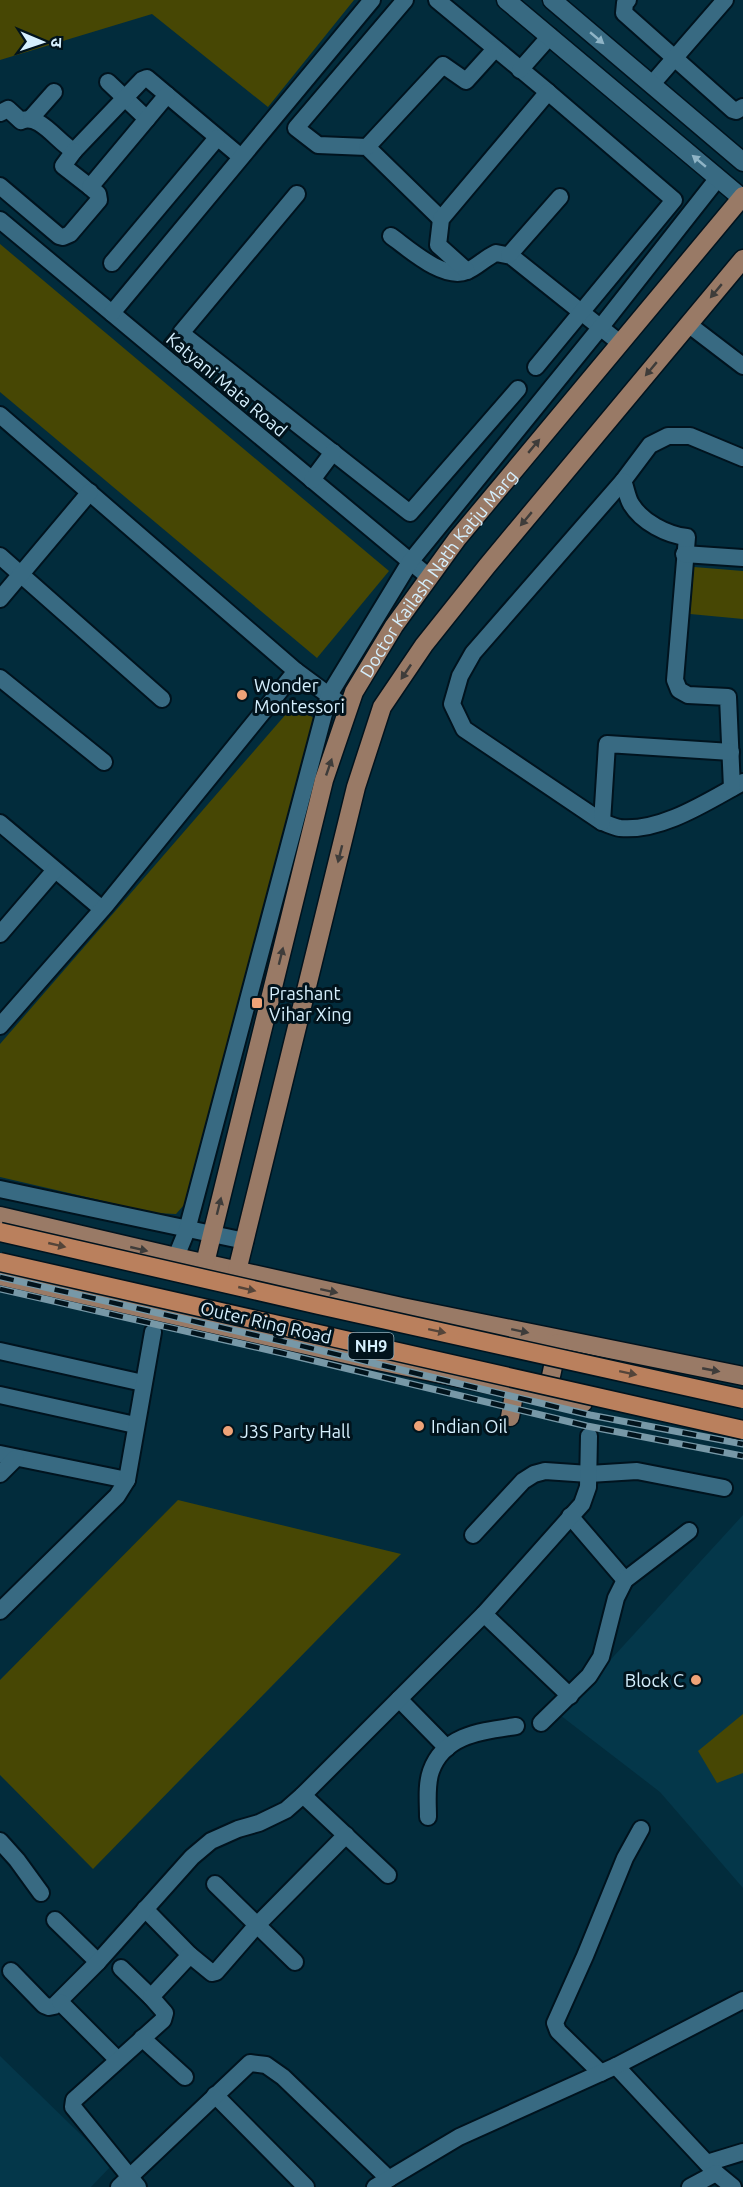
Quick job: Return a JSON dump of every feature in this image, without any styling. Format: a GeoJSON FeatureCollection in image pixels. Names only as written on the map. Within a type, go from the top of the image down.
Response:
{"type":"FeatureCollection","features":[{"type":"Feature","properties":{"kind":"highway","name":"Outer Ring Road"},"geometry":{"type":"LineString","coordinates":[[0,1232],[743,1399]]}},
{"type":"Feature","properties":{"kind":"highway","name":"Outer Ring Road"},"geometry":{"type":"LineString","coordinates":[[0,1262],[743,1430]]}},
{"type":"Feature","properties":{"kind":"main road","name":"Doctor Kailash Nath Katju Marg"},"geometry":{"type":"LineString","coordinates":[[205,1263],[324,780],[354,692],[394,626],[456,539],[742,198]]}},
{"type":"Feature","properties":{"kind":"main road","name":"Doctor Kailash Nath Katju Marg"},"geometry":{"type":"LineString","coordinates":[[237,1271],[356,787],[382,707],[424,645],[487,566],[743,259]]}},
{"type":"Feature","properties":{"kind":"main road"},"geometry":{"type":"LineString","coordinates":[[297,889],[329,899]]}},
{"type":"Feature","properties":{"kind":"main road"},"geometry":{"type":"LineString","coordinates":[[0,1216],[237,1271],[743,1376]]}},
{"type":"Feature","properties":{"kind":"main road","name":"Outer Ring Road"},"geometry":{"type":"LineString","coordinates":[[0,1275],[368,1359],[743,1437]]}},
{"type":"Feature","properties":{"kind":"main road"},"geometry":{"type":"LineString","coordinates":[[547,1395],[558,1339]]}},
{"type":"Feature","properties":{"kind":"main road"},"geometry":{"type":"LineString","coordinates":[[510,1417],[515,1389]]}},
{"type":"Feature","properties":{"kind":"street"},"geometry":{"type":"LineString","coordinates":[[112,313],[372,0]]}},
{"type":"Feature","properties":{"kind":"street"},"geometry":{"type":"LineString","coordinates":[[405,0],[296,128],[318,145],[367,147],[441,219]]}},
{"type":"Feature","properties":{"kind":"street"},"geometry":{"type":"LineString","coordinates":[[437,0],[674,200],[536,367]]}},
{"type":"Feature","properties":{"kind":"street"},"geometry":{"type":"LineString","coordinates":[[506,0],[742,198]]}},
{"type":"Feature","properties":{"kind":"street"},"geometry":{"type":"LineString","coordinates":[[552,0],[743,162]]}},
{"type":"Feature","properties":{"kind":"street"},"geometry":{"type":"LineString","coordinates":[[628,0],[624,13],[733,110],[736,111],[743,107]]}},
{"type":"Feature","properties":{"kind":"street"},"geometry":{"type":"LineString","coordinates":[[652,84],[725,0]]}},
{"type":"Feature","properties":{"kind":"street"},"geometry":{"type":"LineString","coordinates":[[520,70],[550,36]]}},
{"type":"Feature","properties":{"kind":"street"},"geometry":{"type":"LineString","coordinates":[[367,147],[442,65],[466,81],[495,49]]}},
{"type":"Feature","properties":{"kind":"street"},"geometry":{"type":"LineString","coordinates":[[0,186],[63,237],[70,234],[99,200],[98,194],[63,166],[74,151],[142,80],[147,78],[241,158]]}},
{"type":"Feature","properties":{"kind":"street"},"geometry":{"type":"LineString","coordinates":[[108,82],[147,119]]}},
{"type":"Feature","properties":{"kind":"street"},"geometry":{"type":"LineString","coordinates":[[0,113],[8,109],[21,121],[31,118],[54,92]]}},
{"type":"Feature","properties":{"kind":"street"},"geometry":{"type":"LineString","coordinates":[[467,271],[438,245],[441,219],[548,92]]}},
{"type":"Feature","properties":{"kind":"street"},"geometry":{"type":"LineString","coordinates":[[90,187],[167,95]]}},
{"type":"Feature","properties":{"kind":"street"},"geometry":{"type":"LineString","coordinates":[[31,118],[74,151]]}},
{"type":"Feature","properties":{"kind":"street"},"geometry":{"type":"LineString","coordinates":[[112,263],[217,138]]}},
{"type":"Feature","properties":{"kind":"street"},"geometry":{"type":"LineString","coordinates":[[176,1257],[187,1230],[329,695],[410,562],[600,328],[718,178]]}},
{"type":"Feature","properties":{"kind":"street"},"geometry":{"type":"LineString","coordinates":[[297,194],[181,333],[410,513],[518,389]]}},
{"type":"Feature","properties":{"kind":"street"},"geometry":{"type":"LineString","coordinates":[[509,255],[560,197]]}},
{"type":"Feature","properties":{"kind":"street","name":"Katyani Mata Road"},"geometry":{"type":"LineString","coordinates":[[0,220],[429,577]]}},
{"type":"Feature","properties":{"kind":"street"},"geometry":{"type":"LineString","coordinates":[[391,236],[438,268],[452,273],[467,271],[496,253],[509,255],[620,344]]}},
{"type":"Feature","properties":{"kind":"street"},"geometry":{"type":"LineString","coordinates":[[688,324],[743,366]]}},
{"type":"Feature","properties":{"kind":"street"},"geometry":{"type":"LineString","coordinates":[[0,415],[296,671],[348,709]]}},
{"type":"Feature","properties":{"kind":"street"},"geometry":{"type":"LineString","coordinates":[[491,420],[512,437]]}},
{"type":"Feature","properties":{"kind":"street"},"geometry":{"type":"LineString","coordinates":[[623,481],[631,504],[649,522],[673,536],[687,537],[675,680],[679,690],[688,695],[728,697],[731,752],[737,785],[684,815],[639,827],[619,828],[602,822],[464,729],[452,704],[460,676],[473,653],[623,481],[650,445],[668,436],[690,436],[743,458]]}},
{"type":"Feature","properties":{"kind":"street"},"geometry":{"type":"LineString","coordinates":[[312,480],[333,452]]}},
{"type":"Feature","properties":{"kind":"street"},"geometry":{"type":"LineString","coordinates":[[0,599],[90,492]]}},
{"type":"Feature","properties":{"kind":"street"},"geometry":{"type":"LineString","coordinates":[[684,554],[743,558]]}},
{"type":"Feature","properties":{"kind":"street"},"geometry":{"type":"LineString","coordinates":[[0,556],[162,699]]}},
{"type":"Feature","properties":{"kind":"street"},"geometry":{"type":"LineString","coordinates":[[0,1026],[102,909],[296,671]]}},
{"type":"Feature","properties":{"kind":"street"},"geometry":{"type":"LineString","coordinates":[[0,678],[104,762]]}},
{"type":"Feature","properties":{"kind":"street"},"geometry":{"type":"LineString","coordinates":[[602,822],[607,744],[731,752]]}},
{"type":"Feature","properties":{"kind":"street"},"geometry":{"type":"LineString","coordinates":[[0,823],[102,909]]}},
{"type":"Feature","properties":{"kind":"street"},"geometry":{"type":"LineString","coordinates":[[0,934],[55,870]]}},
{"type":"Feature","properties":{"kind":"street"},"geometry":{"type":"LineString","coordinates":[[0,1189],[245,1241]]}},
{"type":"Feature","properties":{"kind":"street"},"geometry":{"type":"LineString","coordinates":[[0,1611],[117,1496],[126,1479],[153,1332]]}},
{"type":"Feature","properties":{"kind":"street"},"geometry":{"type":"LineString","coordinates":[[0,1351],[143,1383]]}},
{"type":"Feature","properties":{"kind":"street"},"geometry":{"type":"LineString","coordinates":[[0,1395],[135,1425]]}},
{"type":"Feature","properties":{"kind":"street"},"geometry":{"type":"LineString","coordinates":[[11,1971],[44,2005],[54,2006],[98,1962],[188,1861],[211,1841],[286,1810],[303,1795],[484,1614],[582,1504],[588,1487],[589,1436]]}},
{"type":"Feature","properties":{"kind":"street"},"geometry":{"type":"LineString","coordinates":[[0,1474],[8,1456],[126,1479]]}},
{"type":"Feature","properties":{"kind":"street"},"geometry":{"type":"LineString","coordinates":[[473,1535],[523,1481],[534,1474],[545,1471],[589,1474],[637,1471],[724,1488]]}},
{"type":"Feature","properties":{"kind":"street"},"geometry":{"type":"LineString","coordinates":[[570,1516],[625,1580]]}},
{"type":"Feature","properties":{"kind":"street"},"geometry":{"type":"LineString","coordinates":[[541,1724],[589,1676],[601,1657],[616,1598],[625,1580],[689,1531]]}},
{"type":"Feature","properties":{"kind":"street"},"geometry":{"type":"LineString","coordinates":[[484,1614],[570,1696]]}},
{"type":"Feature","properties":{"kind":"street"},"geometry":{"type":"LineString","coordinates":[[399,1699],[447,1748]]}},
{"type":"Feature","properties":{"kind":"street"},"geometry":{"type":"LineString","coordinates":[[428,1817],[430,1772],[437,1759],[447,1748],[468,1734],[516,1726]]}},
{"type":"Feature","properties":{"kind":"street"},"geometry":{"type":"LineString","coordinates":[[303,1795],[388,1875]]}},
{"type":"Feature","properties":{"kind":"street"},"geometry":{"type":"LineString","coordinates":[[641,1829],[625,1858],[555,2023],[558,2031],[608,2070],[732,2187]]}},
{"type":"Feature","properties":{"kind":"street"},"geometry":{"type":"LineString","coordinates":[[145,1909],[190,1955],[212,1973],[216,1972],[256,1926],[346,1835]]}},
{"type":"Feature","properties":{"kind":"street"},"geometry":{"type":"LineString","coordinates":[[0,1841],[41,1893]]}},
{"type":"Feature","properties":{"kind":"street"},"geometry":{"type":"LineString","coordinates":[[215,1884],[295,1962]]}},
{"type":"Feature","properties":{"kind":"street"},"geometry":{"type":"LineString","coordinates":[[55,1920],[98,1962]]}},
{"type":"Feature","properties":{"kind":"street"},"geometry":{"type":"LineString","coordinates":[[151,1997],[190,1955]]}},
{"type":"Feature","properties":{"kind":"street"},"geometry":{"type":"LineString","coordinates":[[121,1968],[163,2009],[165,2016],[72,2104],[129,2184],[215,2095],[250,2063],[267,2065],[283,2077],[382,2183],[459,2137],[608,2070],[743,2000]]}},
{"type":"Feature","properties":{"kind":"street"},"geometry":{"type":"LineString","coordinates":[[60,2002],[117,2060]]}},
{"type":"Feature","properties":{"kind":"street"},"geometry":{"type":"LineString","coordinates":[[142,2038],[185,2078]]}},
{"type":"Feature","properties":{"kind":"street"},"geometry":{"type":"LineString","coordinates":[[215,2095],[306,2187]]}},
{"type":"Feature","properties":{"kind":"street"},"geometry":{"type":"LineString","coordinates":[[690,2187],[711,2168],[743,2152]]}},
{"type":"Feature","properties":{"kind":"shaded area"},"geometry":{"type":"Polygon","coordinates":[[[0,0],[354,0],[268,107],[152,14],[0,60],[0,0]]]}},
{"type":"Feature","properties":{"kind":"shaded area"},"geometry":{"type":"Polygon","coordinates":[[[0,244],[389,571],[317,658],[0,392],[0,244]]]}},
{"type":"Feature","properties":{"kind":"shaded area"},"geometry":{"type":"Polygon","coordinates":[[[694,567],[743,571],[743,619],[690,614],[694,567]]]}},
{"type":"Feature","properties":{"kind":"shaded area"},"geometry":{"type":"Polygon","coordinates":[[[293,706],[314,718],[199,1188],[176,1214],[155,1213],[0,1177],[0,1044],[293,706]]]}},
{"type":"Feature","properties":{"kind":"shaded area"},"geometry":{"type":"Polygon","coordinates":[[[178,1500],[401,1554],[93,1869],[0,1775],[0,1680],[178,1500]]]}},
{"type":"Feature","properties":{"kind":"shaded area"},"geometry":{"type":"Polygon","coordinates":[[[743,1515],[743,1888],[660,1792],[560,1715],[743,1515]]]}},
{"type":"Feature","properties":{"kind":"shaded area"},"geometry":{"type":"Polygon","coordinates":[[[743,1714],[743,1773],[717,1783],[698,1751],[743,1714]]]}},
{"type":"Feature","properties":{"kind":"shaded area"},"geometry":{"type":"Polygon","coordinates":[[[0,2056],[112,2165],[91,2187],[0,2187],[0,2056]]]}},
{"type":"Feature","properties":{"kind":"railway"},"geometry":{"type":"LineString","coordinates":[[0,1277],[590,1415],[743,1444]]}},
{"type":"Feature","properties":{"kind":"railway"},"geometry":{"type":"LineString","coordinates":[[0,1289],[587,1426],[743,1456]]}},
{"type":"Feature","properties":{"kind":"place","name":"Wonder Montessori"},"geometry":{"type":"Point","coordinates":[242,695]}},
{"type":"Feature","properties":{"kind":"place","name":"Prashant Vihar Xing"},"geometry":{"type":"Point","coordinates":[257,1003]}},
{"type":"Feature","properties":{"kind":"place","name":"Indian Oil"},"geometry":{"type":"Point","coordinates":[419,1426]}},
{"type":"Feature","properties":{"kind":"place","name":"J3S Party Hall"},"geometry":{"type":"Point","coordinates":[228,1431]}},
{"type":"Feature","properties":{"kind":"place","name":"Block C"},"geometry":{"type":"Point","coordinates":[696,1680]}}]}
